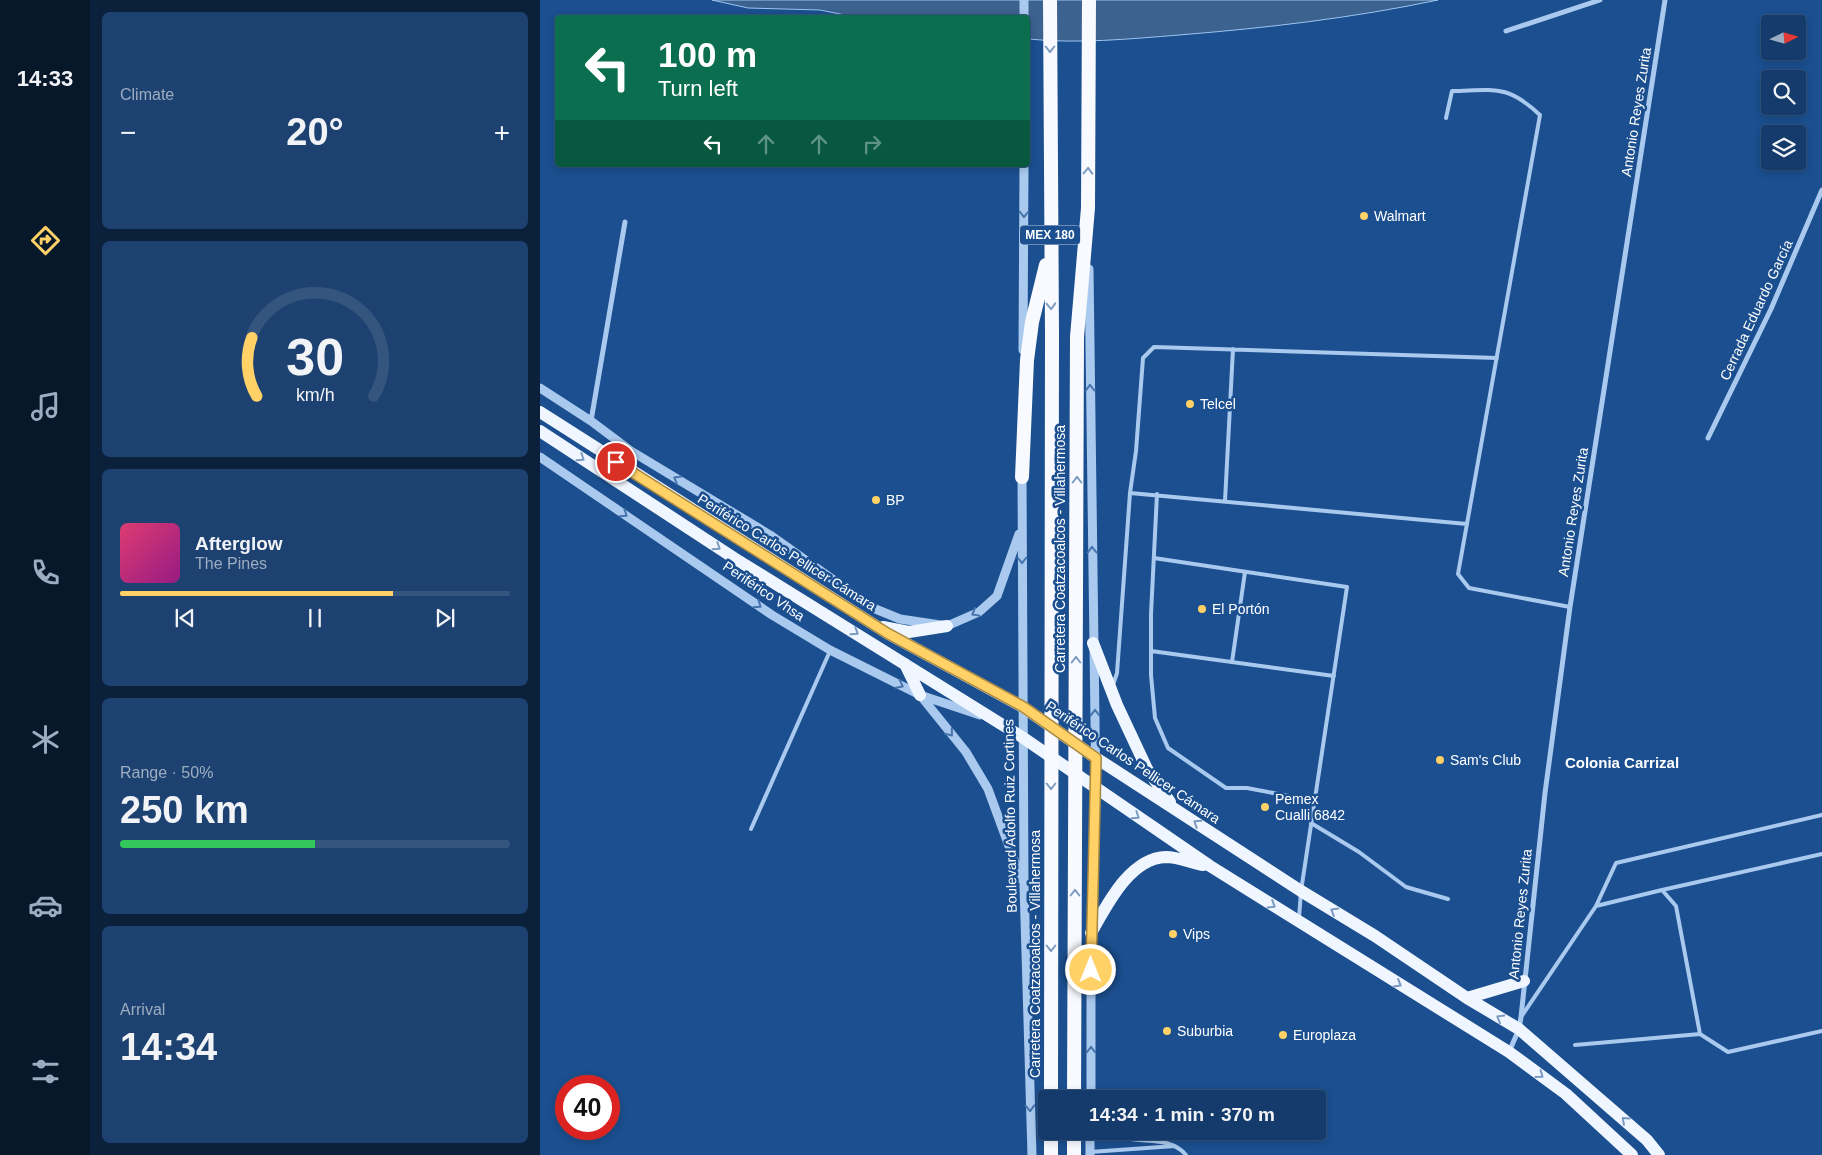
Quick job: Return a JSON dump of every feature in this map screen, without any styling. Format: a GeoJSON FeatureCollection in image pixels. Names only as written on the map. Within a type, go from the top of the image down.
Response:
{"type":"FeatureCollection","features":[{"type":"Feature","properties":{"kind":"highway","name":"Carretera Coatzacoalcos - Villahermosa"},"geometry":{"type":"LineString","coordinates":[[1050,0],[1052,334],[1051,1090]]}},
{"type":"Feature","properties":{"kind":"highway","name":"Carretera Coatzacoalcos - Villahermosa"},"geometry":{"type":"LineString","coordinates":[[1074,1090],[1077,336],[1088,208],[1089,0]]}},
{"type":"Feature","properties":{"kind":"highway"},"geometry":{"type":"LineString","coordinates":[[1022,476],[1027,360],[1032,322],[1050,248]]}},
{"type":"Feature","properties":{"kind":"highway"},"geometry":{"type":"LineString","coordinates":[[1050,1155],[1051,1140]]}},
{"type":"Feature","properties":{"kind":"highway"},"geometry":{"type":"LineString","coordinates":[[1074,1140],[1074,1155]]}},
{"type":"Feature","properties":{"kind":"main road","name":"Periférico Carlos Pellicer Cámara"},"geometry":{"type":"LineString","coordinates":[[540,412],[876,626],[1022,706],[1096,758],[1301,891],[1375,936],[1467,998],[1520,1023],[1647,1140],[1659,1155]]}},
{"type":"Feature","properties":{"kind":"main road"},"geometry":{"type":"LineString","coordinates":[[540,431],[734,558],[1022,737],[1210,866],[1356,959],[1509,1052],[1566,1094],[1632,1155]]}},
{"type":"Feature","properties":{"kind":"main road"},"geometry":{"type":"LineString","coordinates":[[876,626],[909,632],[947,626]]}},
{"type":"Feature","properties":{"kind":"main road"},"geometry":{"type":"LineString","coordinates":[[1093,643],[1111,690],[1146,769],[1174,809]]}},
{"type":"Feature","properties":{"kind":"main road"},"geometry":{"type":"LineString","coordinates":[[905,664],[920,695]]}},
{"type":"Feature","properties":{"kind":"main road"},"geometry":{"type":"LineString","coordinates":[[1091,934],[1118,886],[1141,866],[1165,857],[1210,866]]}},
{"type":"Feature","properties":{"kind":"main road"},"geometry":{"type":"LineString","coordinates":[[1467,998],[1524,981]]}},
{"type":"Feature","properties":{"kind":"street"},"geometry":{"type":"LineString","coordinates":[[1024,0],[1024,15]]}},
{"type":"Feature","properties":{"kind":"street"},"geometry":{"type":"LineString","coordinates":[[1506,31],[1600,0]]}},
{"type":"Feature","properties":{"kind":"street","name":"Antonio Reyes Zurita"},"geometry":{"type":"LineString","coordinates":[[1509,1052],[1520,1023],[1570,607],[1665,0]]}},
{"type":"Feature","properties":{"kind":"street","name":"Boulevard Adolfo Ruiz Cortines"},"geometry":{"type":"LineString","coordinates":[[1024,167],[1022,737],[1024,886],[1032,1155]]}},
{"type":"Feature","properties":{"kind":"street","name":"Cerrada Eduardo García"},"geometry":{"type":"LineString","coordinates":[[1708,438],[1771,310],[1822,190]]}},
{"type":"Feature","properties":{"kind":"street"},"geometry":{"type":"LineString","coordinates":[[1088,208],[1096,758],[1091,934],[1090,1090]]}},
{"type":"Feature","properties":{"kind":"street"},"geometry":{"type":"LineString","coordinates":[[591,421],[625,222]]}},
{"type":"Feature","properties":{"kind":"street"},"geometry":{"type":"LineString","coordinates":[[540,388],[591,421],[631,451],[770,536],[873,608],[900,619],[947,626],[979,612],[998,596],[1022,527]]}},
{"type":"Feature","properties":{"kind":"street","name":"Periférico Vhsa"},"geometry":{"type":"LineString","coordinates":[[540,457],[772,615],[830,650],[920,695],[989,718]]}},
{"type":"Feature","properties":{"kind":"street"},"geometry":{"type":"LineString","coordinates":[[920,695],[966,752],[988,789],[1024,886]]}},
{"type":"Feature","properties":{"kind":"street"},"geometry":{"type":"LineString","coordinates":[[1090,1140],[1090,1153]]}},
{"type":"Feature","properties":{"kind":"lane"},"geometry":{"type":"LineString","coordinates":[[1446,118],[1452,91],[1499,89],[1522,98],[1540,115],[1458,574],[1469,588],[1570,607]]}},
{"type":"Feature","properties":{"kind":"lane"},"geometry":{"type":"LineString","coordinates":[[1111,690],[1117,673],[1130,493],[1136,451],[1143,358],[1154,346],[1497,358]]}},
{"type":"Feature","properties":{"kind":"lane"},"geometry":{"type":"LineString","coordinates":[[1225,501],[1233,349]]}},
{"type":"Feature","properties":{"kind":"lane"},"geometry":{"type":"LineString","coordinates":[[1130,493],[1467,524]]}},
{"type":"Feature","properties":{"kind":"lane"},"geometry":{"type":"LineString","coordinates":[[1157,494],[1151,651],[1155,718],[1168,748],[1226,788],[1247,788],[1315,801]]}},
{"type":"Feature","properties":{"kind":"lane"},"geometry":{"type":"LineString","coordinates":[[1154,558],[1347,587],[1301,891],[1299,921]]}},
{"type":"Feature","properties":{"kind":"lane"},"geometry":{"type":"LineString","coordinates":[[1232,662],[1246,572]]}},
{"type":"Feature","properties":{"kind":"lane"},"geometry":{"type":"LineString","coordinates":[[751,829],[830,650]]}},
{"type":"Feature","properties":{"kind":"lane"},"geometry":{"type":"LineString","coordinates":[[1151,651],[1334,676]]}},
{"type":"Feature","properties":{"kind":"lane"},"geometry":{"type":"LineString","coordinates":[[1520,1023],[1596,906],[1616,863],[1822,815]]}},
{"type":"Feature","properties":{"kind":"lane"},"geometry":{"type":"LineString","coordinates":[[1311,823],[1358,852],[1406,887],[1448,899]]}},
{"type":"Feature","properties":{"kind":"lane"},"geometry":{"type":"LineString","coordinates":[[1596,906],[1822,854]]}},
{"type":"Feature","properties":{"kind":"lane"},"geometry":{"type":"LineString","coordinates":[[1662,890],[1676,906],[1700,1034]]}},
{"type":"Feature","properties":{"kind":"lane"},"geometry":{"type":"LineString","coordinates":[[1576,1045],[1700,1034],[1728,1052],[1822,1031]]}},
{"type":"Feature","properties":{"kind":"lane"},"geometry":{"type":"LineString","coordinates":[[1156,1140],[1175,1146],[1186,1155]]}},
{"type":"Feature","properties":{"kind":"lane"},"geometry":{"type":"LineString","coordinates":[[1090,1153],[1175,1146]]}},
{"type":"Feature","properties":{"kind":"water"},"geometry":{"type":"Polygon","coordinates":[[[712,0],[1438,0],[1374,12],[1277,26],[1141,38],[1066,41],[1030,39],[1030,15],[845,15],[820,10],[748,8],[712,0]]]}},
{"type":"Feature","properties":{"kind":"place","name":"Walmart"},"geometry":{"type":"Point","coordinates":[1364,216]}},
{"type":"Feature","properties":{"kind":"place","name":"Telcel"},"geometry":{"type":"Point","coordinates":[1190,404]}},
{"type":"Feature","properties":{"kind":"place","name":"BP"},"geometry":{"type":"Point","coordinates":[876,500]}},
{"type":"Feature","properties":{"kind":"place","name":"El Portón"},"geometry":{"type":"Point","coordinates":[1202,609]}},
{"type":"Feature","properties":{"kind":"place","name":"Sam's Club"},"geometry":{"type":"Point","coordinates":[1440,760]}},
{"type":"Feature","properties":{"kind":"place","name":"Pemex Cualli 6842"},"geometry":{"type":"Point","coordinates":[1265,807]}},
{"type":"Feature","properties":{"kind":"place","name":"Vips"},"geometry":{"type":"Point","coordinates":[1173,934]}},
{"type":"Feature","properties":{"kind":"place","name":"Suburbia"},"geometry":{"type":"Point","coordinates":[1167,1031]}},
{"type":"Feature","properties":{"kind":"place","name":"Europlaza"},"geometry":{"type":"Point","coordinates":[1283,1035]}},
{"type":"Feature","properties":{"kind":"district","name":"Colonia Carrizal"},"geometry":{"type":"Point","coordinates":[1622,762]}},
{"type":"Feature","properties":{"kind":"route"},"geometry":{"type":"LineString","coordinates":[[616,462],[887,633],[1022,706],[1096,758],[1091,970]]}}]}
